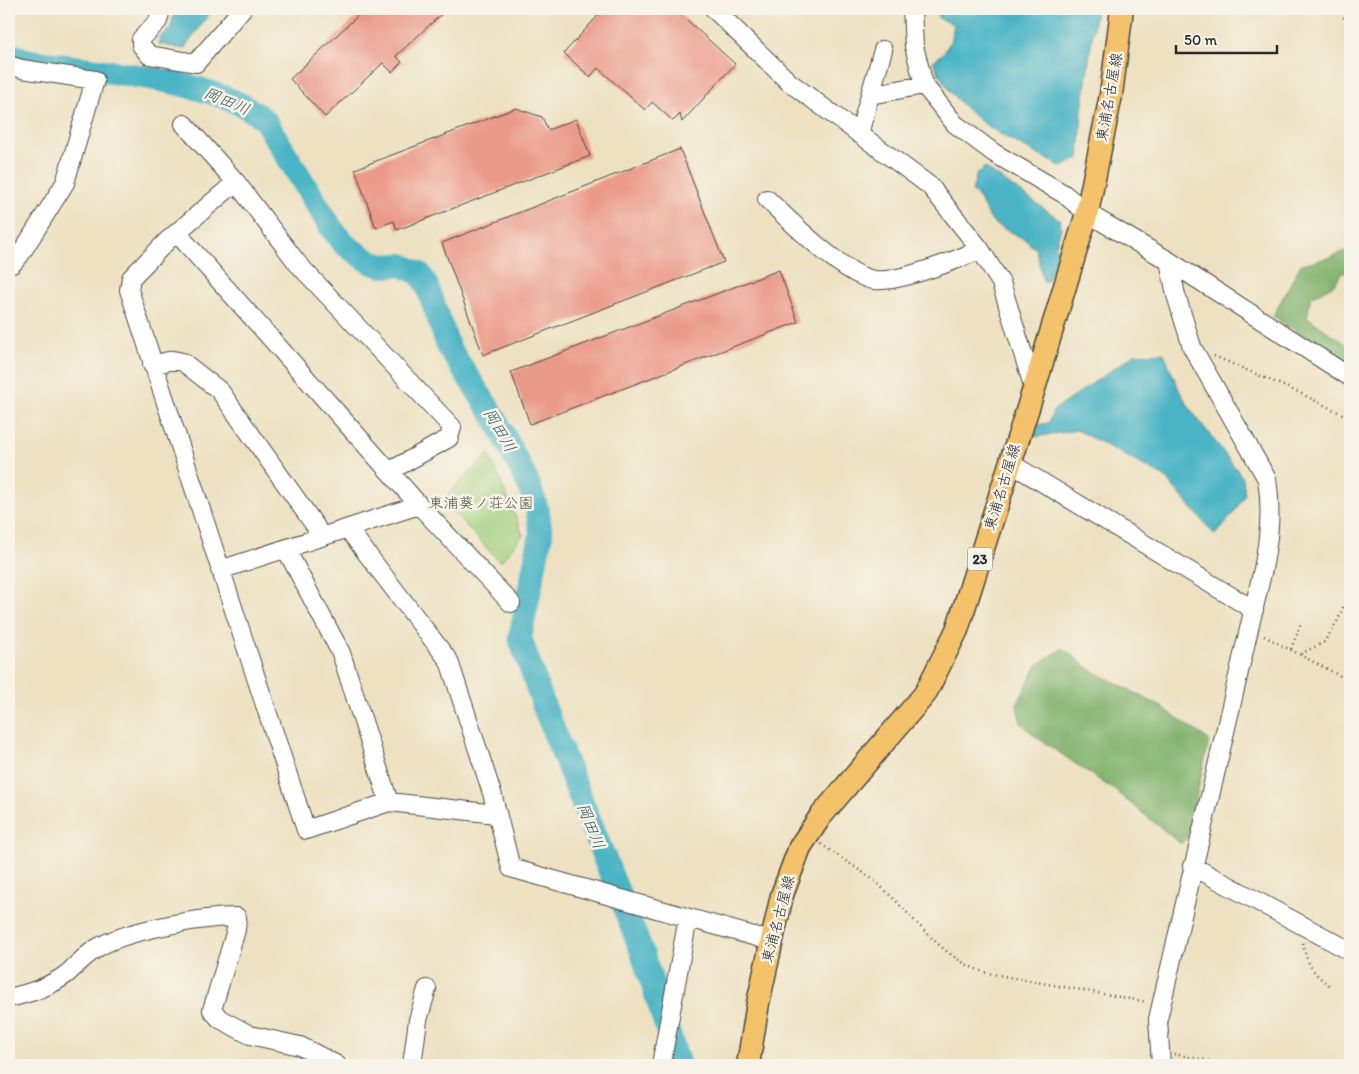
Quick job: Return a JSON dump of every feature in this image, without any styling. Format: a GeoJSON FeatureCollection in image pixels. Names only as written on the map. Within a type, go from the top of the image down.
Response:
{"type":"FeatureCollection","features":[{"type":"Feature","properties":{"kind":"main road","name":"東浦名古屋線"},"geometry":{"type":"LineString","coordinates":[[748,1065],[771,941],[782,895],[800,847],[847,784],[925,694],[957,630],[1034,389],[1087,213],[1111,95],[1122,9]]}},
{"type":"Feature","properties":{"kind":"street"},"geometry":{"type":"LineString","coordinates":[[161,9],[158,21],[141,39],[144,51],[149,55],[196,63],[242,9]]}},
{"type":"Feature","properties":{"kind":"street"},"geometry":{"type":"LineString","coordinates":[[714,9],[789,82],[930,186],[980,249],[1002,283],[1034,389]]}},
{"type":"Feature","properties":{"kind":"street"},"geometry":{"type":"LineString","coordinates":[[912,9],[914,46],[924,85],[954,124],[971,138],[1064,194],[1087,213],[1169,261],[1350,377]]}},
{"type":"Feature","properties":{"kind":"street"},"geometry":{"type":"LineString","coordinates":[[859,134],[883,50]]}},
{"type":"Feature","properties":{"kind":"street"},"geometry":{"type":"LineString","coordinates":[[9,65],[22,69],[95,80],[65,183],[20,255],[12,264],[9,262]]}},
{"type":"Feature","properties":{"kind":"street"},"geometry":{"type":"LineString","coordinates":[[870,96],[924,85]]}},
{"type":"Feature","properties":{"kind":"street"},"geometry":{"type":"LineString","coordinates":[[184,124],[236,182],[298,264],[452,427],[449,438],[390,471]]}},
{"type":"Feature","properties":{"kind":"street"},"geometry":{"type":"LineString","coordinates":[[236,182],[177,233],[131,278],[128,286],[306,830],[389,802],[496,814]]}},
{"type":"Feature","properties":{"kind":"street"},"geometry":{"type":"LineString","coordinates":[[767,199],[799,230],[844,265],[872,280],[887,280],[964,257],[980,249]]}},
{"type":"Feature","properties":{"kind":"street"},"geometry":{"type":"LineString","coordinates":[[177,233],[419,504],[511,603]]}},
{"type":"Feature","properties":{"kind":"street"},"geometry":{"type":"LineString","coordinates":[[1160,1060],[1157,1039],[1160,1005],[1250,629],[1270,536],[1270,499],[1266,479],[1192,347],[1176,295],[1169,261]]}},
{"type":"Feature","properties":{"kind":"street"},"geometry":{"type":"LineString","coordinates":[[152,364],[173,360],[183,362],[220,391],[316,527],[320,536]]}},
{"type":"Feature","properties":{"kind":"street"},"geometry":{"type":"LineString","coordinates":[[1010,463],[1254,610]]}},
{"type":"Feature","properties":{"kind":"street"},"geometry":{"type":"LineString","coordinates":[[220,570],[419,504]]}},
{"type":"Feature","properties":{"kind":"street"},"geometry":{"type":"LineString","coordinates":[[348,529],[448,661],[511,868],[771,941]]}},
{"type":"Feature","properties":{"kind":"street"},"geometry":{"type":"LineString","coordinates":[[286,549],[340,653],[389,802]]}},
{"type":"Feature","properties":{"kind":"street"},"geometry":{"type":"LineString","coordinates":[[1192,866],[1303,924],[1350,951]]}},
{"type":"Feature","properties":{"kind":"street"},"geometry":{"type":"LineString","coordinates":[[9,998],[36,991],[55,981],[105,943],[144,931],[223,917],[237,917],[236,930],[212,1010],[220,1019],[250,1035],[300,1046],[337,1065]]}},
{"type":"Feature","properties":{"kind":"street"},"geometry":{"type":"LineString","coordinates":[[661,1065],[688,918]]}},
{"type":"Feature","properties":{"kind":"street"},"geometry":{"type":"LineString","coordinates":[[412,1065],[418,1020],[427,989]]}},
{"type":"Feature","properties":{"kind":"path"},"geometry":{"type":"LineString","coordinates":[[1338,9],[1344,17],[1350,33]]}},
{"type":"Feature","properties":{"kind":"path"},"geometry":{"type":"LineString","coordinates":[[1192,347],[1300,393],[1350,418]]}},
{"type":"Feature","properties":{"kind":"path"},"geometry":{"type":"LineString","coordinates":[[1301,654],[1324,642],[1337,622],[1350,591]]}},
{"type":"Feature","properties":{"kind":"path"},"geometry":{"type":"LineString","coordinates":[[1291,649],[1301,623]]}},
{"type":"Feature","properties":{"kind":"path"},"geometry":{"type":"LineString","coordinates":[[1250,629],[1350,681]]}},
{"type":"Feature","properties":{"kind":"path"},"geometry":{"type":"LineString","coordinates":[[808,836],[878,884],[922,930],[952,956],[971,967],[987,974],[1160,1005]]}},
{"type":"Feature","properties":{"kind":"path"},"geometry":{"type":"LineString","coordinates":[[1303,924],[1303,945],[1310,966],[1315,974],[1329,984]]}},
{"type":"Feature","properties":{"kind":"path"},"geometry":{"type":"LineString","coordinates":[[1160,1060],[1174,1054],[1232,1065]]}},
{"type":"Feature","properties":{"kind":"green space"},"geometry":{"type":"Polygon","coordinates":[[[1350,249],[1350,272],[1343,273],[1332,286],[1311,297],[1307,317],[1350,347],[1350,365],[1273,316],[1301,264],[1328,258],[1350,249]]]}},
{"type":"Feature","properties":{"kind":"green space","name":"東浦葵ノ荘公園"},"geometry":{"type":"Polygon","coordinates":[[[489,454],[523,535],[500,562],[442,500],[489,454]]]}},
{"type":"Feature","properties":{"kind":"green space"},"geometry":{"type":"Polygon","coordinates":[[[1063,648],[1091,670],[1160,706],[1209,740],[1188,835],[1181,844],[1114,790],[1035,736],[1021,723],[1017,705],[1037,665],[1063,648]]]}},
{"type":"Feature","properties":{"kind":"water"},"geometry":{"type":"Polygon","coordinates":[[[175,9],[213,9],[184,49],[159,44],[159,38],[171,27],[175,9]]]}},
{"type":"Feature","properties":{"kind":"water"},"geometry":{"type":"Polygon","coordinates":[[[938,9],[1096,9],[1082,111],[1079,158],[1062,167],[987,125],[956,98],[933,61],[948,46],[954,24],[938,18],[938,9]]]}},
{"type":"Feature","properties":{"kind":"water"},"geometry":{"type":"Polygon","coordinates":[[[984,167],[1059,219],[1061,229],[1055,248],[1059,251],[1048,281],[1043,281],[1036,249],[1024,239],[992,222],[977,195],[972,192],[977,172],[981,173],[984,167]]]}},
{"type":"Feature","properties":{"kind":"water"},"geometry":{"type":"Polygon","coordinates":[[[1164,353],[1180,392],[1191,410],[1243,478],[1245,494],[1233,514],[1215,535],[1165,477],[1077,430],[1035,437],[1038,425],[1048,423],[1054,410],[1135,354],[1164,353]]]}},
{"type":"Feature","properties":{"kind":"building"},"geometry":{"type":"Polygon","coordinates":[[[365,9],[447,9],[396,56],[402,62],[392,72],[383,63],[325,117],[290,79],[365,9]]]}},
{"type":"Feature","properties":{"kind":"building"},"geometry":{"type":"Polygon","coordinates":[[[604,9],[675,9],[735,64],[682,122],[680,114],[673,121],[652,102],[645,110],[598,68],[590,77],[564,53],[604,9]]]}},
{"type":"Feature","properties":{"kind":"building"},"geometry":{"type":"Polygon","coordinates":[[[516,108],[542,117],[548,130],[576,119],[590,156],[397,230],[394,221],[376,228],[355,169],[516,108]]]}},
{"type":"Feature","properties":{"kind":"building"},"geometry":{"type":"Polygon","coordinates":[[[680,149],[724,262],[483,355],[442,243],[680,149]]]}},
{"type":"Feature","properties":{"kind":"building"},"geometry":{"type":"Polygon","coordinates":[[[779,270],[798,322],[530,424],[511,372],[779,270]]]}},
{"type":"Feature","properties":{"kind":"waterway","name":"岡田川"},"geometry":{"type":"LineString","coordinates":[[9,54],[26,60],[118,73],[188,86],[219,95],[246,107],[266,122],[332,229],[344,244],[370,262],[382,266],[402,265],[420,274],[427,286],[449,348],[495,418],[529,485],[538,513],[541,534],[520,638],[545,709],[642,952],[679,1065]]}}]}
